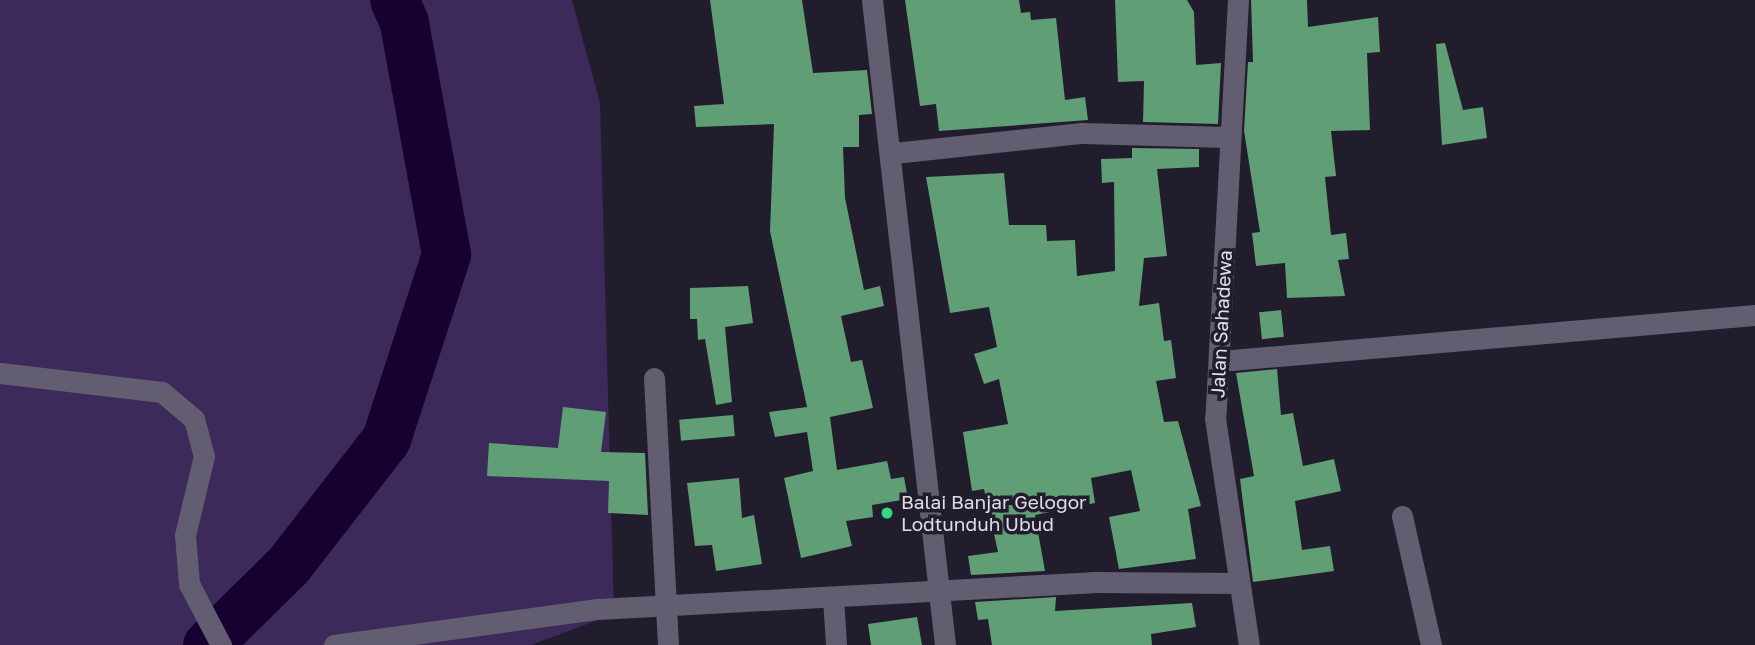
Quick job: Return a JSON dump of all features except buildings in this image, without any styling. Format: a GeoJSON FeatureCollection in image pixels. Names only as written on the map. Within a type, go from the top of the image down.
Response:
{"type":"FeatureCollection","features":[{"type":"Feature","properties":{"kind":"street"},"geometry":{"type":"LineString","coordinates":[[872,0],[894,152],[936,591],[945,645]]}},
{"type":"Feature","properties":{"kind":"street","name":"Jalan Sahadewa"},"geometry":{"type":"LineString","coordinates":[[1238,0],[1227,137],[1217,454],[1249,645]]}},
{"type":"Feature","properties":{"kind":"street"},"geometry":{"type":"LineString","coordinates":[[894,152],[1082,133],[1227,137]]}},
{"type":"Feature","properties":{"kind":"street"},"geometry":{"type":"LineString","coordinates":[[1220,361],[1755,315]]}},
{"type":"Feature","properties":{"kind":"street"},"geometry":{"type":"LineString","coordinates":[[0,373],[92,380],[176,398],[194,419],[204,456],[185,536],[189,583],[221,645]]}},
{"type":"Feature","properties":{"kind":"street"},"geometry":{"type":"LineString","coordinates":[[654,378],[663,605],[668,645]]}},
{"type":"Feature","properties":{"kind":"street"},"geometry":{"type":"LineString","coordinates":[[1402,516],[1431,645]]}},
{"type":"Feature","properties":{"kind":"street"},"geometry":{"type":"LineString","coordinates":[[334,645],[663,605],[936,591],[1238,583]]}},
{"type":"Feature","properties":{"kind":"street"},"geometry":{"type":"LineString","coordinates":[[833,598],[836,645]]}},
{"type":"Feature","properties":{"kind":"shaded area"},"geometry":{"type":"Polygon","coordinates":[[[0,0],[572,0],[600,103],[614,614],[531,645],[0,645],[0,0]]]}},
{"type":"Feature","properties":{"kind":"waterway"},"geometry":{"type":"LineString","coordinates":[[207,645],[289,564],[386,439],[446,254],[404,22],[394,0]]}},
{"type":"Feature","properties":{"kind":"place","name":"Balai Banjar Gelogor Lodtunduh Ubud"},"geometry":{"type":"Point","coordinates":[887,513]}}]}
